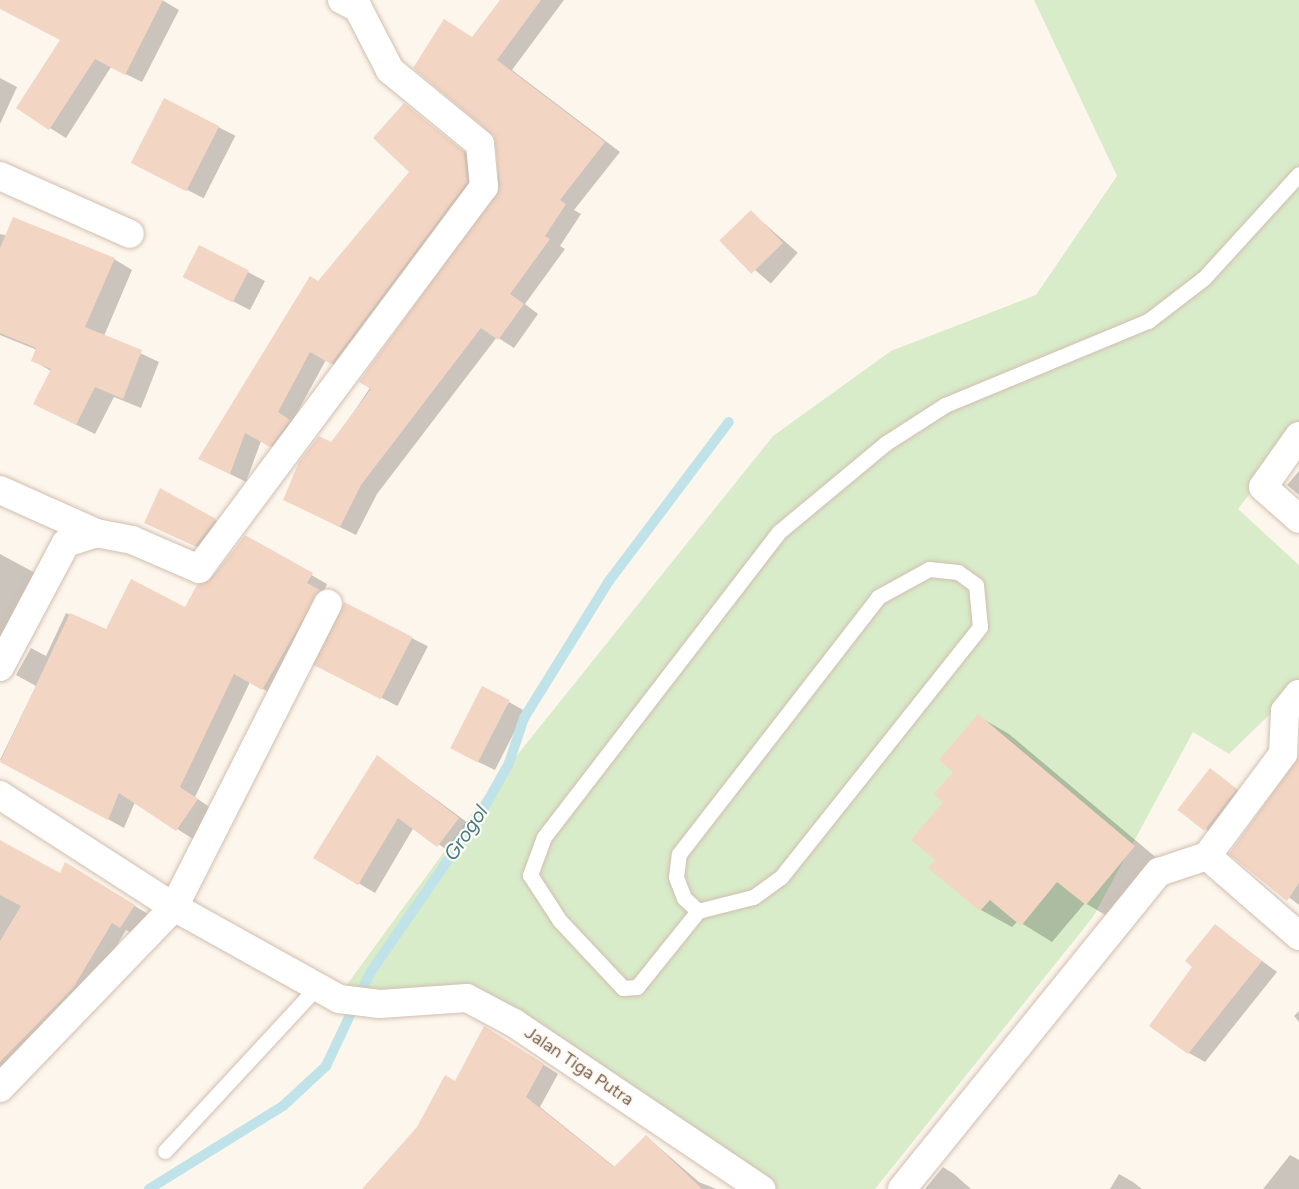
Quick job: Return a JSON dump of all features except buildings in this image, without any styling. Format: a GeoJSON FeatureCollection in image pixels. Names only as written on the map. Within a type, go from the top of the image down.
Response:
{"type":"FeatureCollection","features":[{"type":"Feature","properties":{"kind":"street"},"geometry":{"type":"LineString","coordinates":[[0,490],[96,533],[132,540],[199,569],[484,186],[480,144],[390,70],[358,8],[342,0]]}},
{"type":"Feature","properties":{"kind":"street"},"geometry":{"type":"LineString","coordinates":[[0,176],[130,234]]}},
{"type":"Feature","properties":{"kind":"street"},"geometry":{"type":"LineString","coordinates":[[1299,436],[1263,487],[1299,519]]}},
{"type":"Feature","properties":{"kind":"street"},"geometry":{"type":"LineString","coordinates":[[0,667],[66,543],[96,533]]}},
{"type":"Feature","properties":{"kind":"street"},"geometry":{"type":"LineString","coordinates":[[0,1088],[174,907],[328,604]]}},
{"type":"Feature","properties":{"kind":"street"},"geometry":{"type":"LineString","coordinates":[[902,1189],[1159,872],[1208,856],[1283,754],[1285,711],[1299,694]]}},
{"type":"Feature","properties":{"kind":"street"},"geometry":{"type":"LineString","coordinates":[[0,795],[174,907],[328,993]]}},
{"type":"Feature","properties":{"kind":"street"},"geometry":{"type":"LineString","coordinates":[[1208,856],[1295,925]]}},
{"type":"Feature","properties":{"kind":"street","name":"Jalan Tiga Putra"},"geometry":{"type":"LineString","coordinates":[[328,993],[380,1004],[467,998],[514,1023],[761,1189]]}},
{"type":"Feature","properties":{"kind":"lane"},"geometry":{"type":"LineString","coordinates":[[698,911],[684,898],[676,877],[679,854],[878,597],[928,569],[958,572],[976,585],[980,627],[781,878],[753,897],[698,911],[637,987],[623,988],[560,921],[530,875],[544,837],[780,531],[886,443],[945,405],[1148,321],[1204,278],[1299,174]]}},
{"type":"Feature","properties":{"kind":"lane"},"geometry":{"type":"LineString","coordinates":[[165,1151],[328,993]]}},
{"type":"Feature","properties":{"kind":"green space"},"geometry":{"type":"Polygon","coordinates":[[[1034,0],[1299,0],[1299,428],[1238,509],[1299,565],[1299,686],[1229,754],[1193,732],[1093,917],[875,1189],[745,1189],[485,1009],[332,1005],[490,789],[773,436],[891,351],[1036,295],[1117,176],[1034,0]]]}},
{"type":"Feature","properties":{"kind":"waterway","name":"Grogol"},"geometry":{"type":"LineString","coordinates":[[149,1189],[283,1106],[326,1066],[370,973],[485,806],[509,763],[524,718],[609,581],[729,422]]}}]}
